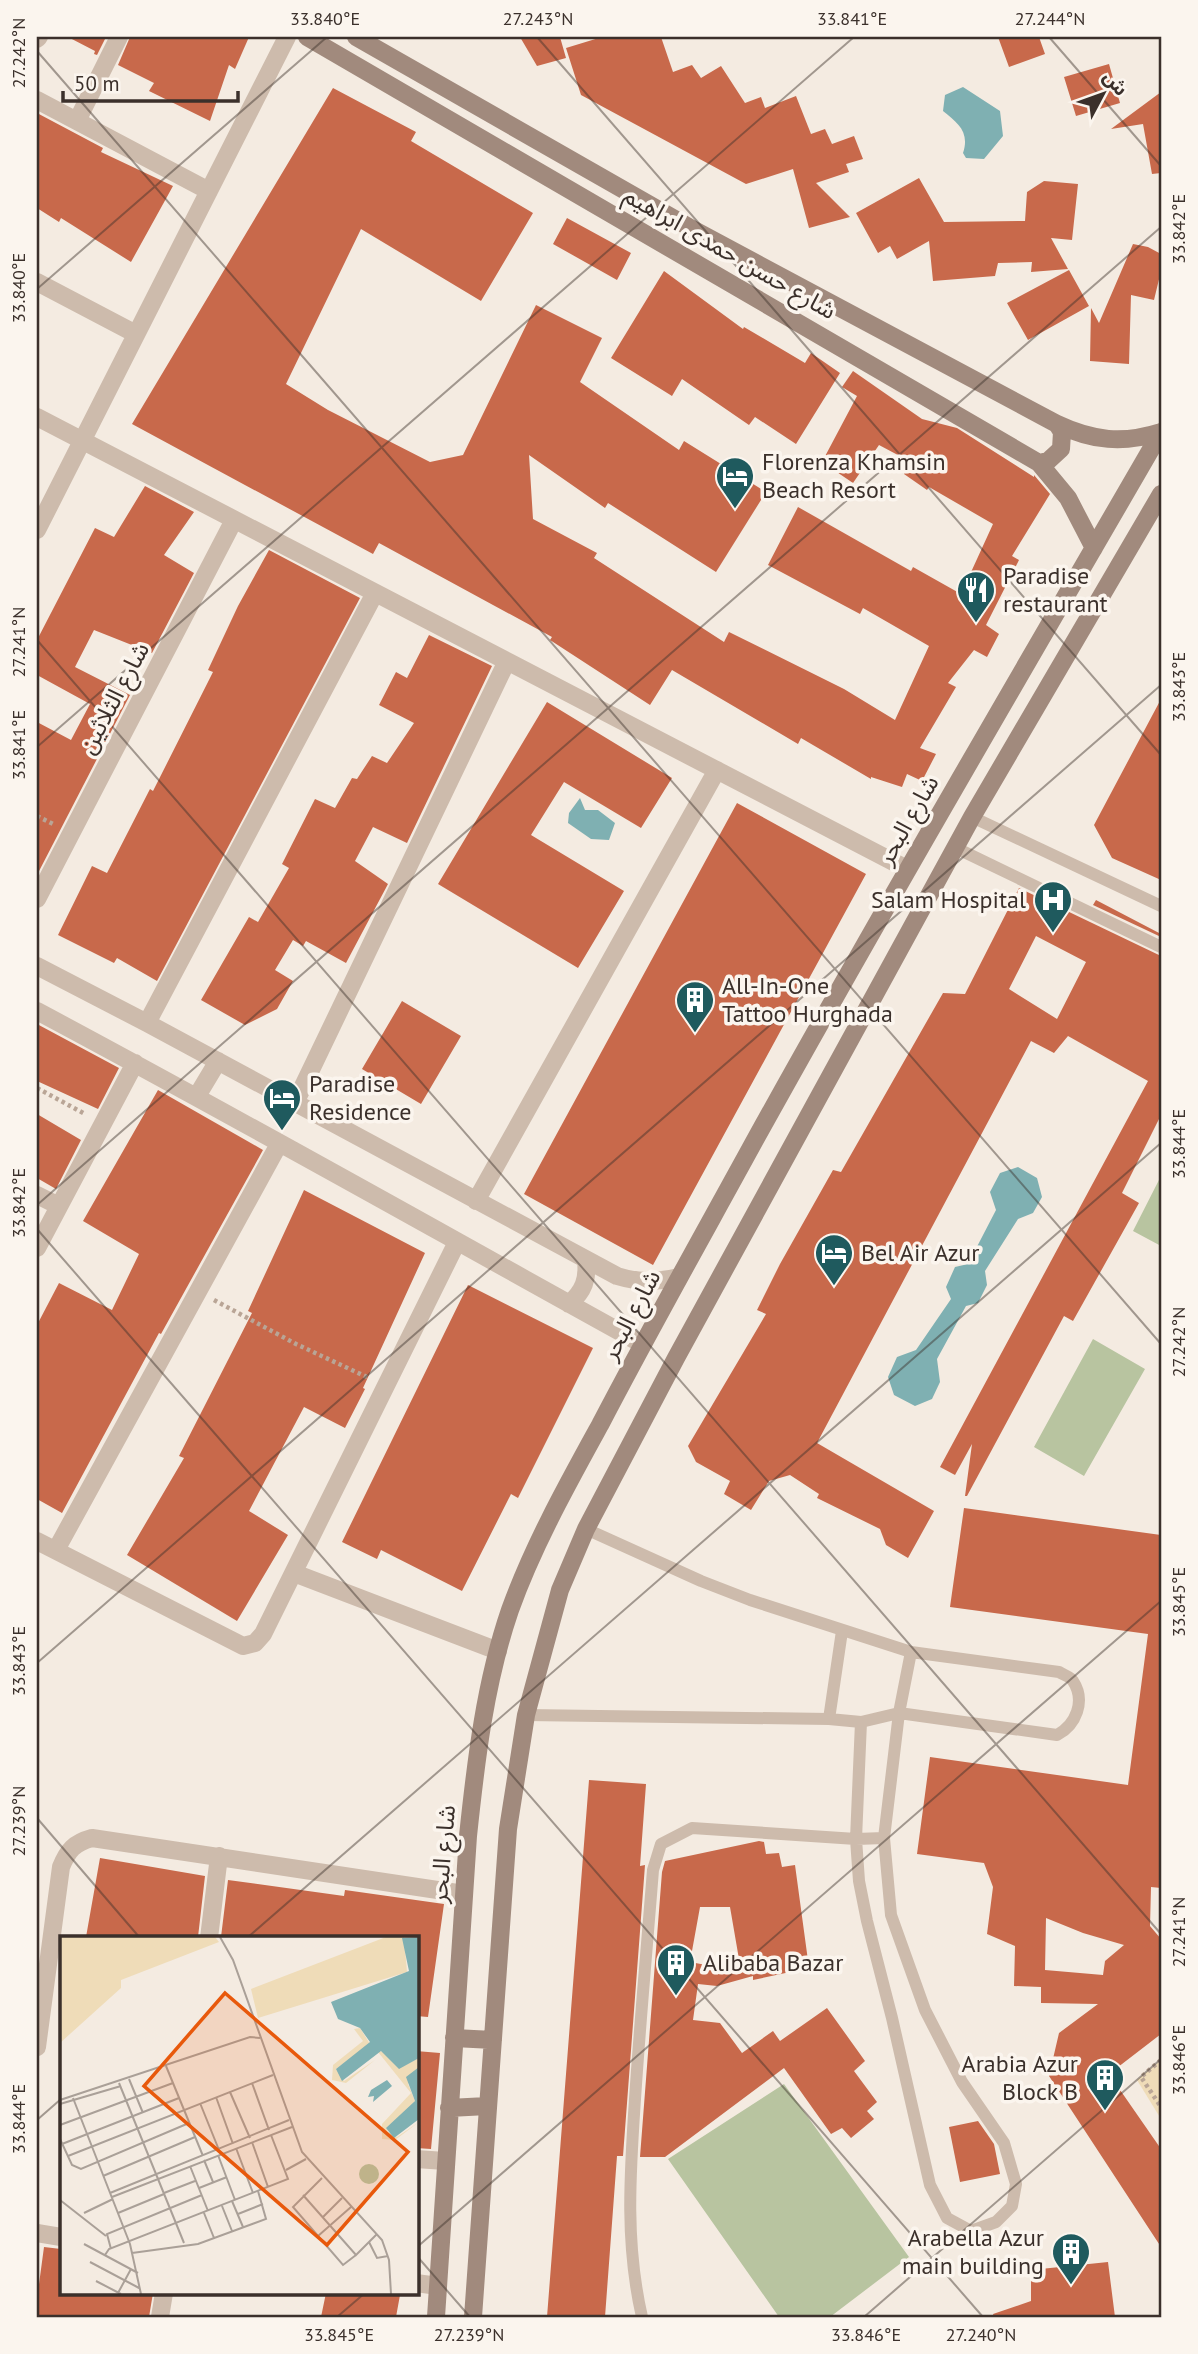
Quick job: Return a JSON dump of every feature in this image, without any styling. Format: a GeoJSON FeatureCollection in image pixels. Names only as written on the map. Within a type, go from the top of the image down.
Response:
{"type":"FeatureCollection","features":[{"type":"Feature","properties":{"kind":"main road","name":"شارع حسن حمدى ابراهيم"},"geometry":{"type":"LineString","coordinates":[[307,37],[1039,463],[1068,498],[1094,548]]}},
{"type":"Feature","properties":{"kind":"main road","name":"شارع حسن حمدى ابراهيم"},"geometry":{"type":"LineString","coordinates":[[356,37],[706,237],[1058,424],[1098,439],[1119,441],[1140,439],[1161,432]]}},
{"type":"Feature","properties":{"kind":"main road"},"geometry":{"type":"LineString","coordinates":[[1039,463],[1048,461],[1060,449],[1062,432],[1058,424]]}},
{"type":"Feature","properties":{"kind":"main road","name":"شارع البحر"},"geometry":{"type":"LineString","coordinates":[[436,2317],[464,1894],[477,1756],[498,1651],[524,1573],[679,1277],[907,869],[1161,432]]}},
{"type":"Feature","properties":{"kind":"main road"},"geometry":{"type":"LineString","coordinates":[[473,2317],[508,1829],[526,1715],[551,1616],[586,1529],[676,1358],[972,817],[1161,494]]}},
{"type":"Feature","properties":{"kind":"main road"},"geometry":{"type":"LineString","coordinates":[[454,2038],[493,2040]]}},
{"type":"Feature","properties":{"kind":"main road"},"geometry":{"type":"LineString","coordinates":[[449,2108],[487,2106]]}},
{"type":"Feature","properties":{"kind":"street"},"geometry":{"type":"LineString","coordinates":[[76,121],[119,37]]}},
{"type":"Feature","properties":{"kind":"street"},"geometry":{"type":"LineString","coordinates":[[37,530],[287,37]]}},
{"type":"Feature","properties":{"kind":"street"},"geometry":{"type":"LineString","coordinates":[[37,100],[209,191]]}},
{"type":"Feature","properties":{"kind":"street"},"geometry":{"type":"LineString","coordinates":[[37,282],[136,334]]}},
{"type":"Feature","properties":{"kind":"street"},"geometry":{"type":"LineString","coordinates":[[37,417],[907,869]]}},
{"type":"Feature","properties":{"kind":"street","name":"شارع الثلاثين"},"geometry":{"type":"LineString","coordinates":[[37,899],[234,520]]}},
{"type":"Feature","properties":{"kind":"street"},"geometry":{"type":"LineString","coordinates":[[148,1023],[376,593]]}},
{"type":"Feature","properties":{"kind":"street"},"geometry":{"type":"LineString","coordinates":[[295,1103],[507,661]]}},
{"type":"Feature","properties":{"kind":"street"},"geometry":{"type":"LineString","coordinates":[[476,1201],[717,770]]}},
{"type":"Feature","properties":{"kind":"street"},"geometry":{"type":"LineString","coordinates":[[37,966],[148,1023],[586,1261],[617,1276],[638,1282],[658,1282],[679,1277]]}},
{"type":"Feature","properties":{"kind":"street"},"geometry":{"type":"LineString","coordinates":[[37,1011],[197,1096],[642,1345]]}},
{"type":"Feature","properties":{"kind":"street"},"geometry":{"type":"LineString","coordinates":[[197,1096],[218,1061]]}},
{"type":"Feature","properties":{"kind":"street"},"geometry":{"type":"LineString","coordinates":[[37,1248],[135,1063]]}},
{"type":"Feature","properties":{"kind":"street"},"geometry":{"type":"LineString","coordinates":[[56,1550],[279,1144]]}},
{"type":"Feature","properties":{"kind":"street"},"geometry":{"type":"LineString","coordinates":[[37,1195],[59,1206]]}},
{"type":"Feature","properties":{"kind":"street"},"geometry":{"type":"LineString","coordinates":[[37,1541],[243,1646],[250,1646],[260,1639],[457,1242]]}},
{"type":"Feature","properties":{"kind":"street"},"geometry":{"type":"LineString","coordinates":[[569,1304],[579,1296],[585,1285],[586,1261]]}},
{"type":"Feature","properties":{"kind":"street"},"geometry":{"type":"LineString","coordinates":[[294,1573],[498,1651]]}},
{"type":"Feature","properties":{"kind":"street"},"geometry":{"type":"LineString","coordinates":[[37,2047],[61,1867],[71,1847],[92,1838],[464,1894]]}},
{"type":"Feature","properties":{"kind":"street"},"geometry":{"type":"LineString","coordinates":[[209,1936],[219,1856]]}},
{"type":"Feature","properties":{"kind":"street"},"geometry":{"type":"LineString","coordinates":[[418,2159],[445,2161]]}},
{"type":"Feature","properties":{"kind":"street"},"geometry":{"type":"LineString","coordinates":[[37,2233],[60,2237]]}},
{"type":"Feature","properties":{"kind":"street"},"geometry":{"type":"LineString","coordinates":[[418,2283],[438,2286]]}},
{"type":"Feature","properties":{"kind":"street"},"geometry":{"type":"LineString","coordinates":[[159,2317],[164,2294]]}},
{"type":"Feature","properties":{"kind":"lane"},"geometry":{"type":"LineString","coordinates":[[972,817],[1161,906]]}},
{"type":"Feature","properties":{"kind":"lane"},"geometry":{"type":"LineString","coordinates":[[956,848],[1161,947]]}},
{"type":"Feature","properties":{"kind":"lane"},"geometry":{"type":"LineString","coordinates":[[526,1715],[829,1719],[861,1722],[899,1713],[1057,1735],[1070,1725],[1078,1713],[1079,1697],[1073,1680],[1059,1672],[911,1652],[842,1631],[701,1581],[586,1529]]}},
{"type":"Feature","properties":{"kind":"lane"},"geometry":{"type":"LineString","coordinates":[[829,1719],[842,1631]]}},
{"type":"Feature","properties":{"kind":"lane"},"geometry":{"type":"LineString","coordinates":[[861,1722],[856,1839],[859,1881],[867,1921],[930,2185],[947,2218],[971,2231],[996,2222],[1012,2206],[1016,2184],[1004,2143],[962,2082],[925,2010],[891,1915],[884,1838],[899,1713],[911,1652]]}},
{"type":"Feature","properties":{"kind":"lane"},"geometry":{"type":"LineString","coordinates":[[642,2317],[634,2281],[629,2220],[630,2182],[653,1870],[661,1844],[692,1828],[856,1839],[884,1838]]}},
{"type":"Feature","properties":{"kind":"lane"},"geometry":{"type":"LineString","coordinates":[[867,1921],[891,1915]]}},
{"type":"Feature","properties":{"kind":"path"},"geometry":{"type":"LineString","coordinates":[[37,1088],[83,1112],[98,1132]]}},
{"type":"Feature","properties":{"kind":"path"},"geometry":{"type":"LineString","coordinates":[[198,1291],[296,1343],[386,1386]]}},
{"type":"Feature","properties":{"kind":"path"},"geometry":{"type":"LineString","coordinates":[[1161,2060],[1141,2077],[1161,2107]]}},
{"type":"Feature","properties":{"kind":"green space"},"geometry":{"type":"Polygon","coordinates":[[[1161,1176],[1161,1246],[1133,1231],[1161,1176]]]}},
{"type":"Feature","properties":{"kind":"green space"},"geometry":{"type":"Polygon","coordinates":[[[1093,1339],[1145,1369],[1084,1476],[1034,1447],[1093,1339]]]}},
{"type":"Feature","properties":{"kind":"green space"},"geometry":{"type":"Polygon","coordinates":[[[784,2084],[909,2257],[830,2317],[779,2317],[668,2159],[784,2084]]]}},
{"type":"Feature","properties":{"kind":"sand"},"geometry":{"type":"Polygon","coordinates":[[[1161,2060],[1161,2119],[1137,2080],[1161,2060]]]}},
{"type":"Feature","properties":{"kind":"water"},"geometry":{"type":"Polygon","coordinates":[[[963,87],[1000,111],[1003,136],[984,159],[966,158],[963,153],[964,134],[943,111],[945,95],[963,87]]]}},
{"type":"Feature","properties":{"kind":"water"},"geometry":{"type":"Polygon","coordinates":[[[580,798],[585,810],[598,810],[615,823],[609,840],[591,839],[568,823],[569,813],[580,798]]]}},
{"type":"Feature","properties":{"kind":"water"},"geometry":{"type":"Polygon","coordinates":[[[1018,1167],[1037,1178],[1042,1197],[1033,1213],[1018,1219],[985,1271],[987,1285],[978,1303],[966,1306],[937,1359],[940,1382],[932,1399],[915,1406],[894,1395],[888,1377],[897,1357],[916,1350],[951,1299],[946,1287],[955,1267],[968,1264],[996,1210],[990,1192],[1000,1173],[1018,1167]]]}},
{"type":"Feature","properties":{"kind":"building"},"geometry":{"type":"Polygon","coordinates":[[[68,37],[106,37],[97,55],[94,54],[95,51],[68,37]]]}},
{"type":"Feature","properties":{"kind":"building"},"geometry":{"type":"Polygon","coordinates":[[[130,37],[249,37],[235,69],[229,65],[210,121],[149,91],[154,83],[118,65],[130,37]]]}},
{"type":"Feature","properties":{"kind":"building"},"geometry":{"type":"Polygon","coordinates":[[[520,37],[560,37],[566,58],[537,66],[520,37]]]}},
{"type":"Feature","properties":{"kind":"building"},"geometry":{"type":"Polygon","coordinates":[[[602,37],[661,37],[673,72],[692,65],[701,78],[721,66],[745,103],[761,97],[765,108],[796,96],[811,134],[825,129],[832,144],[854,136],[863,159],[846,164],[849,172],[816,183],[850,217],[809,228],[793,169],[746,184],[581,95],[566,48],[602,37]]]}},
{"type":"Feature","properties":{"kind":"building"},"geometry":{"type":"Polygon","coordinates":[[[998,37],[1039,37],[1045,54],[1009,67],[998,37]]]}},
{"type":"Feature","properties":{"kind":"building"},"geometry":{"type":"Polygon","coordinates":[[[1109,64],[1120,103],[1076,116],[1064,77],[1109,64]]]}},
{"type":"Feature","properties":{"kind":"building"},"geometry":{"type":"Polygon","coordinates":[[[333,88],[416,132],[411,141],[533,213],[481,301],[361,229],[286,384],[328,410],[430,462],[463,455],[536,305],[602,338],[580,382],[679,450],[684,441],[766,492],[716,572],[608,503],[605,508],[529,455],[533,519],[597,553],[594,558],[724,642],[729,632],[844,689],[895,720],[929,646],[863,608],[860,614],[768,565],[798,507],[911,571],[913,567],[961,594],[993,524],[929,487],[927,490],[904,474],[911,462],[879,445],[853,483],[822,462],[857,396],[842,387],[853,371],[922,419],[957,428],[1034,475],[1050,494],[1012,556],[1019,560],[986,625],[999,634],[987,657],[974,650],[948,683],[956,687],[920,748],[936,754],[922,781],[907,774],[902,787],[871,779],[801,738],[798,744],[672,670],[650,705],[550,640],[552,637],[379,543],[373,554],[132,424],[333,88]]]}},
{"type":"Feature","properties":{"kind":"building"},"geometry":{"type":"Polygon","coordinates":[[[1161,92],[1161,173],[1152,174],[1143,124],[1111,129],[1161,92]]]}},
{"type":"Feature","properties":{"kind":"building"},"geometry":{"type":"Polygon","coordinates":[[[37,113],[103,148],[101,152],[173,186],[131,262],[61,218],[59,222],[37,208],[37,113]]]}},
{"type":"Feature","properties":{"kind":"building"},"geometry":{"type":"Polygon","coordinates":[[[919,178],[944,222],[1025,221],[1027,192],[1044,181],[1078,184],[1072,240],[1051,238],[1068,269],[1031,272],[1032,262],[998,263],[995,276],[933,281],[929,241],[897,259],[890,246],[878,253],[856,213],[919,178]]]}},
{"type":"Feature","properties":{"kind":"building"},"geometry":{"type":"Polygon","coordinates":[[[567,218],[631,253],[617,280],[553,244],[567,218]]]}},
{"type":"Feature","properties":{"kind":"building"},"geometry":{"type":"Polygon","coordinates":[[[1133,244],[1148,247],[1161,254],[1161,271],[1154,300],[1131,295],[1129,364],[1090,361],[1091,308],[1099,323],[1133,244]]]}},
{"type":"Feature","properties":{"kind":"building"},"geometry":{"type":"Polygon","coordinates":[[[1069,270],[1089,306],[1028,340],[1007,303],[1069,270]]]}},
{"type":"Feature","properties":{"kind":"building"},"geometry":{"type":"Polygon","coordinates":[[[664,271],[743,329],[744,327],[805,363],[811,353],[840,373],[796,444],[755,417],[749,425],[682,379],[672,396],[611,358],[664,271]]]}},
{"type":"Feature","properties":{"kind":"building"},"geometry":{"type":"Polygon","coordinates":[[[145,486],[194,512],[164,555],[194,573],[152,653],[94,630],[75,667],[130,695],[37,875],[37,722],[71,740],[90,704],[37,675],[37,640],[95,528],[114,537],[145,486]]]}},
{"type":"Feature","properties":{"kind":"building"},"geometry":{"type":"Polygon","coordinates":[[[269,550],[360,598],[157,981],[117,958],[114,963],[58,935],[92,866],[107,873],[150,789],[153,791],[213,672],[208,670],[238,606],[269,550]]]}},
{"type":"Feature","properties":{"kind":"building"},"geometry":{"type":"Polygon","coordinates":[[[429,635],[492,666],[407,843],[373,827],[355,861],[388,884],[346,963],[306,941],[303,946],[293,940],[275,970],[293,981],[277,1009],[245,1025],[201,1000],[249,917],[258,922],[289,868],[282,864],[315,799],[335,808],[352,778],[357,779],[372,756],[387,763],[414,723],[379,705],[396,672],[407,678],[429,635]]]}},
{"type":"Feature","properties":{"kind":"building"},"geometry":{"type":"Polygon","coordinates":[[[1161,699],[1161,880],[1112,858],[1094,825],[1161,699]]]}},
{"type":"Feature","properties":{"kind":"building"},"geometry":{"type":"Polygon","coordinates":[[[547,702],[672,778],[641,828],[564,782],[531,835],[624,891],[578,968],[438,884],[547,702]]]}},
{"type":"Feature","properties":{"kind":"building","name":"All-In-One Tattoo Hurghada"},"geometry":{"type":"Polygon","coordinates":[[[737,803],[866,874],[653,1265],[524,1194],[737,803]]]}},
{"type":"Feature","properties":{"kind":"building","name":"Bel Air Azur"},"geometry":{"type":"Polygon","coordinates":[[[1019,888],[1161,956],[1161,1115],[1122,1193],[1139,1203],[1073,1321],[1064,1316],[965,1496],[972,1444],[955,1475],[940,1467],[1148,1081],[1068,1036],[1054,1053],[1031,1041],[817,1443],[934,1511],[908,1558],[886,1545],[880,1529],[817,1498],[819,1494],[790,1475],[769,1481],[751,1510],[724,1494],[730,1481],[696,1462],[688,1446],[766,1314],[757,1310],[833,1170],[841,1172],[943,993],[965,994],[1019,888]],[[1036,936],[1009,989],[1057,1019],[1086,962],[1036,936]]]}},
{"type":"Feature","properties":{"kind":"building"},"geometry":{"type":"Polygon","coordinates":[[[1096,900],[1161,934],[1161,937],[1093,905],[1096,900]]]}},
{"type":"Feature","properties":{"kind":"building"},"geometry":{"type":"Polygon","coordinates":[[[402,1001],[461,1036],[421,1104],[362,1069],[402,1001]]]}},
{"type":"Feature","properties":{"kind":"building"},"geometry":{"type":"Polygon","coordinates":[[[37,1024],[119,1068],[98,1109],[37,1081],[37,1024]]]}},
{"type":"Feature","properties":{"kind":"building"},"geometry":{"type":"Polygon","coordinates":[[[158,1090],[263,1150],[161,1334],[159,1333],[62,1513],[37,1499],[37,1325],[59,1283],[112,1310],[139,1254],[83,1221],[158,1090]]]}},
{"type":"Feature","properties":{"kind":"building"},"geometry":{"type":"Polygon","coordinates":[[[37,1114],[81,1140],[56,1189],[37,1178],[37,1114]]]}},
{"type":"Feature","properties":{"kind":"building"},"geometry":{"type":"Polygon","coordinates":[[[304,1190],[425,1253],[345,1428],[304,1407],[249,1511],[288,1535],[237,1621],[127,1555],[184,1458],[179,1456],[252,1313],[248,1311],[304,1190]]]}},
{"type":"Feature","properties":{"kind":"building"},"geometry":{"type":"Polygon","coordinates":[[[468,1285],[593,1348],[518,1498],[511,1494],[462,1591],[381,1550],[377,1559],[342,1542],[468,1285]]]}},
{"type":"Feature","properties":{"kind":"building"},"geometry":{"type":"Polygon","coordinates":[[[964,1508],[1161,1535],[1161,1888],[1151,1887],[1150,1926],[1161,1939],[1161,2034],[1109,2074],[1161,2149],[1161,2247],[1049,2076],[1059,2033],[1098,2004],[1041,2003],[1041,1987],[1014,1986],[1015,1946],[987,1934],[993,1887],[984,1863],[917,1854],[930,1757],[1128,1785],[1148,1634],[950,1607],[964,1508]],[[1046,1918],[1045,1970],[1103,1975],[1105,1961],[1124,1945],[1046,1918]]]}},
{"type":"Feature","properties":{"kind":"building"},"geometry":{"type":"Polygon","coordinates":[[[589,1780],[646,1784],[640,1866],[645,1865],[623,2156],[617,2156],[605,2317],[547,2317],[589,1780]]]}},
{"type":"Feature","properties":{"kind":"building","name":"Alibaba Bazar"},"geometry":{"type":"Polygon","coordinates":[[[759,1841],[764,1842],[766,1854],[779,1853],[782,1867],[795,1865],[809,1968],[753,1980],[753,1976],[717,1986],[698,1984],[693,2020],[720,2023],[742,2053],[773,2031],[780,2041],[827,2008],[865,2061],[854,2071],[877,2102],[867,2111],[874,2119],[851,2138],[842,2128],[831,2134],[784,2068],[665,2157],[640,2157],[665,1861],[759,1841]],[[700,1907],[690,1962],[717,1967],[740,1965],[730,1907],[700,1907]]]}},
{"type":"Feature","properties":{"kind":"building"},"geometry":{"type":"Polygon","coordinates":[[[100,1858],[205,1876],[198,1936],[86,1936],[100,1858]]]}},
{"type":"Feature","properties":{"kind":"building"},"geometry":{"type":"Polygon","coordinates":[[[228,1880],[344,1896],[345,1890],[444,1904],[428,2017],[418,2016],[418,1936],[221,1936],[228,1880]]]}},
{"type":"Feature","properties":{"kind":"building"},"geometry":{"type":"Polygon","coordinates":[[[418,2051],[440,2053],[431,2149],[418,2148],[418,2051]]]}},
{"type":"Feature","properties":{"kind":"building"},"geometry":{"type":"Polygon","coordinates":[[[978,2121],[994,2144],[1000,2174],[960,2182],[949,2127],[978,2121]]]}},
{"type":"Feature","properties":{"kind":"building"},"geometry":{"type":"Polygon","coordinates":[[[44,2247],[60,2249],[60,2294],[153,2294],[149,2317],[37,2317],[44,2247]]]}},
{"type":"Feature","properties":{"kind":"building","name":"Arabella Azur main building"},"geometry":{"type":"Polygon","coordinates":[[[1108,2262],[1115,2317],[994,2317],[993,2314],[1031,2301],[1031,2270],[1108,2262]]]}},
{"type":"Feature","properties":{"kind":"building"},"geometry":{"type":"Polygon","coordinates":[[[326,2294],[400,2295],[396,2317],[321,2317],[326,2294]]]}},
{"type":"Feature","properties":{"kind":"place","name":"Florenza Khamsin Beach Resort"},"geometry":{"type":"Point","coordinates":[735,510]}},
{"type":"Feature","properties":{"kind":"place","name":"Paradise restaurant"},"geometry":{"type":"Point","coordinates":[976,624]}},
{"type":"Feature","properties":{"kind":"place","name":"Salam Hospital"},"geometry":{"type":"Point","coordinates":[1053,934]}},
{"type":"Feature","properties":{"kind":"place","name":"All-In-One Tattoo Hurghada"},"geometry":{"type":"Point","coordinates":[695,1034]}},
{"type":"Feature","properties":{"kind":"place","name":"Paradise Residence"},"geometry":{"type":"Point","coordinates":[282,1132]}},
{"type":"Feature","properties":{"kind":"place","name":"Bel Air Azur"},"geometry":{"type":"Point","coordinates":[834,1287]}},
{"type":"Feature","properties":{"kind":"place","name":"Alibaba Bazar"},"geometry":{"type":"Point","coordinates":[676,1997]}},
{"type":"Feature","properties":{"kind":"place","name":"Arabia Azur Block B"},"geometry":{"type":"Point","coordinates":[1105,2112]}},
{"type":"Feature","properties":{"kind":"place","name":"Arabella Azur main building"},"geometry":{"type":"Point","coordinates":[1071,2286]}}]}
